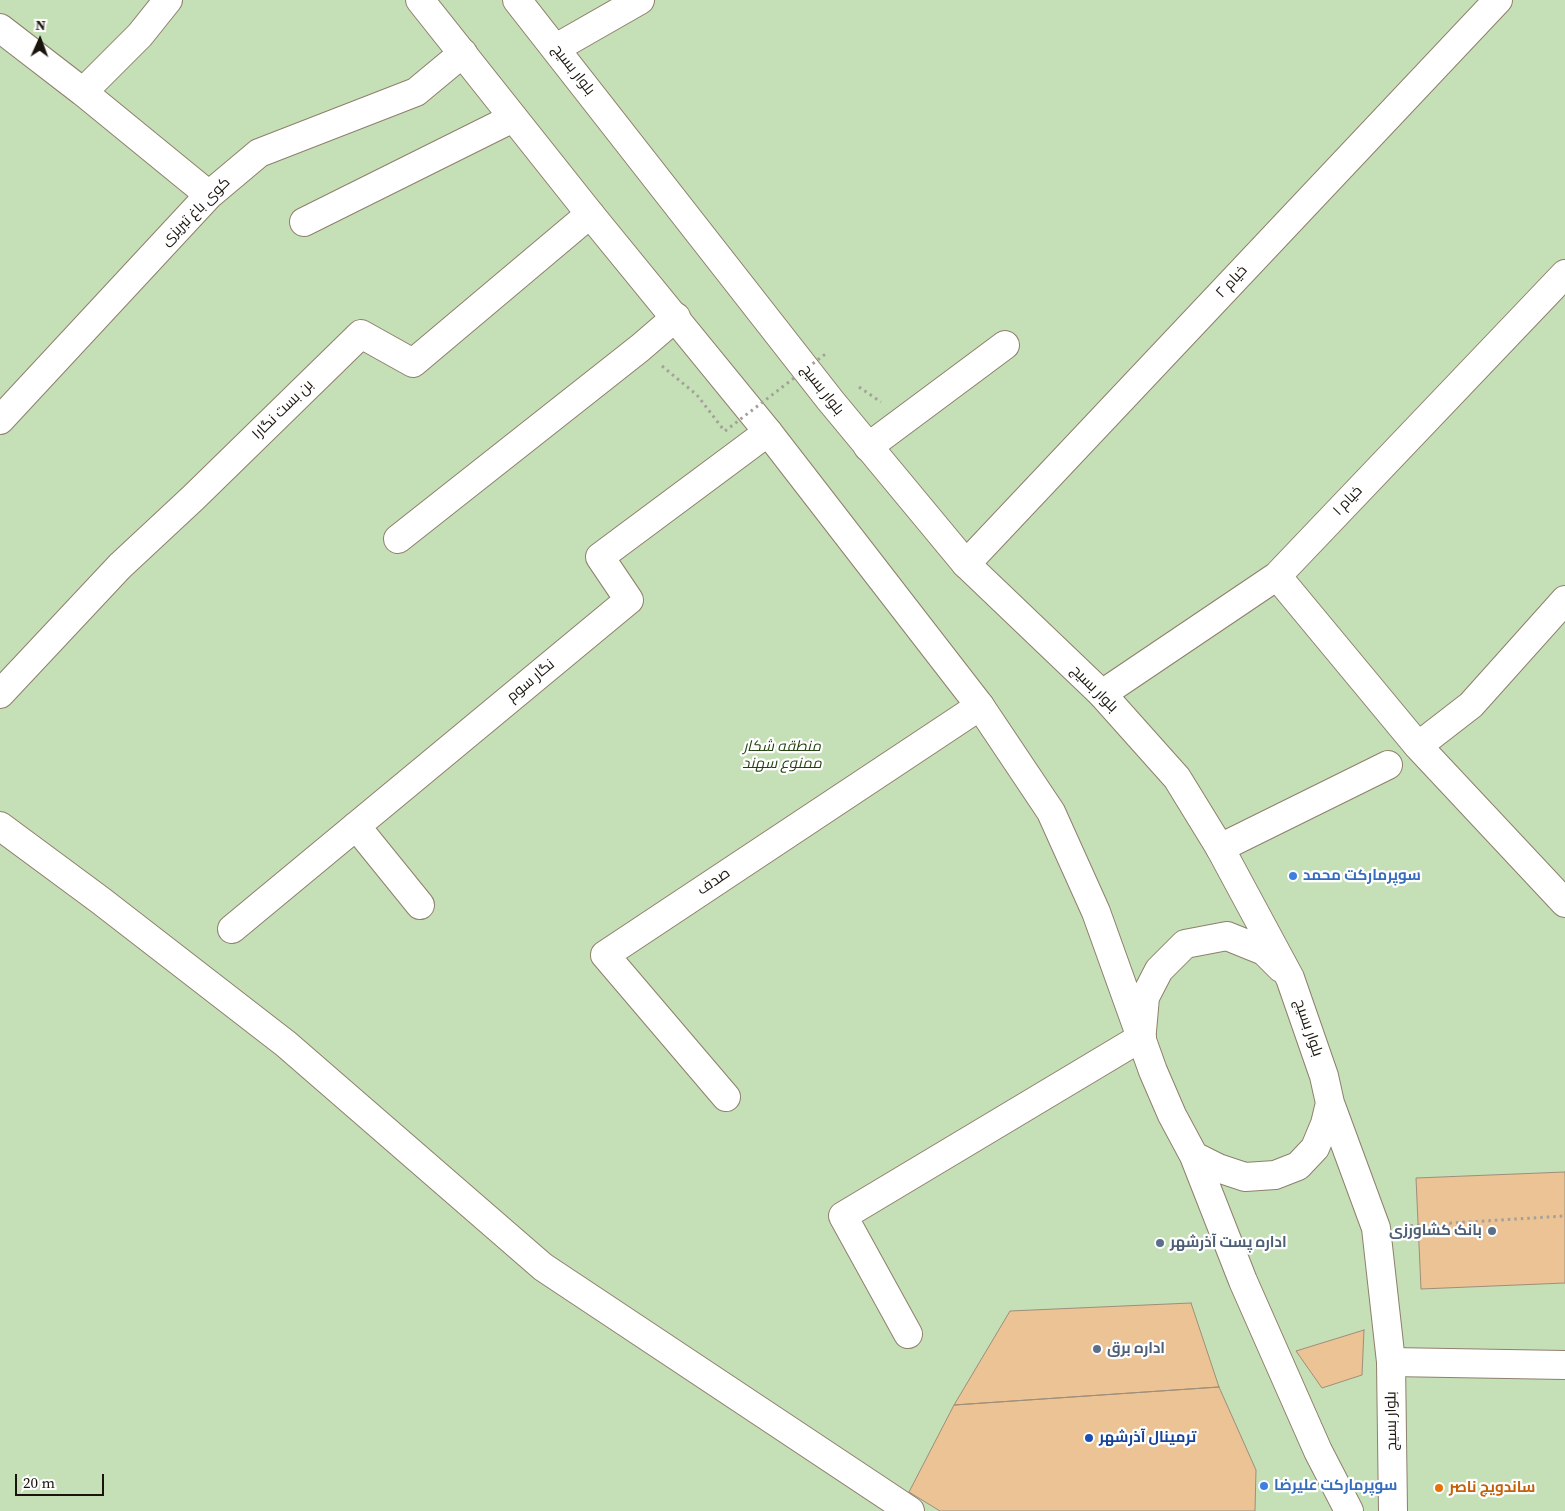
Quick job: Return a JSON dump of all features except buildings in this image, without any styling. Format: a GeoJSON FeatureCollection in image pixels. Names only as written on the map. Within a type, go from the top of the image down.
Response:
{"type":"FeatureCollection","features":[{"type":"Feature","properties":{"kind":"street"},"geometry":{"type":"LineString","coordinates":[[83,92],[140,35],[168,0]]}},
{"type":"Feature","properties":{"kind":"street"},"geometry":{"type":"LineString","coordinates":[[420,0],[590,214],[768,432],[980,706],[1051,812],[1096,912],[1153,1071],[1168,1106],[1194,1156],[1247,1290],[1318,1452],[1349,1511]]}},
{"type":"Feature","properties":{"kind":"street","name":"بلوار بسیج"},"geometry":{"type":"LineString","coordinates":[[516,0],[556,48],[868,447],[966,564],[1102,694],[1177,778],[1220,848],[1290,978],[1324,1076],[1330,1103],[1376,1228],[1391,1362],[1393,1511]]}},
{"type":"Feature","properties":{"kind":"street"},"geometry":{"type":"LineString","coordinates":[[556,48],[640,0]]}},
{"type":"Feature","properties":{"kind":"street","name":"خیام ۲"},"geometry":{"type":"LineString","coordinates":[[966,564],[1498,0]]}},
{"type":"Feature","properties":{"kind":"street"},"geometry":{"type":"LineString","coordinates":[[0,28],[83,92],[209,195]]}},
{"type":"Feature","properties":{"kind":"street","name":"کوی باغ تبریزی"},"geometry":{"type":"LineString","coordinates":[[0,420],[209,195],[259,153],[416,92],[463,53]]}},
{"type":"Feature","properties":{"kind":"street"},"geometry":{"type":"LineString","coordinates":[[304,222],[513,118]]}},
{"type":"Feature","properties":{"kind":"street","name":"بن بست نگار۱"},"geometry":{"type":"LineString","coordinates":[[0,694],[120,566],[193,498],[361,334],[413,363],[590,214]]}},
{"type":"Feature","properties":{"kind":"street","name":"خیام ۱"},"geometry":{"type":"LineString","coordinates":[[1102,694],[1277,576],[1565,274]]}},
{"type":"Feature","properties":{"kind":"street"},"geometry":{"type":"LineString","coordinates":[[398,539],[640,348],[676,317]]}},
{"type":"Feature","properties":{"kind":"street"},"geometry":{"type":"LineString","coordinates":[[868,447],[1004,345]]}},
{"type":"Feature","properties":{"kind":"street","name":"نگار سوم"},"geometry":{"type":"LineString","coordinates":[[232,929],[629,600],[600,557],[768,432]]}},
{"type":"Feature","properties":{"kind":"street"},"geometry":{"type":"LineString","coordinates":[[1277,576],[1418,746],[1565,903]]}},
{"type":"Feature","properties":{"kind":"street"},"geometry":{"type":"LineString","coordinates":[[1418,746],[1471,705],[1565,600]]}},
{"type":"Feature","properties":{"kind":"street","name":"صدف"},"geometry":{"type":"LineString","coordinates":[[726,1098],[605,955],[980,706]]}},
{"type":"Feature","properties":{"kind":"street"},"geometry":{"type":"LineString","coordinates":[[1220,848],[1388,765]]}},
{"type":"Feature","properties":{"kind":"street"},"geometry":{"type":"LineString","coordinates":[[0,826],[100,900],[286,1044],[543,1267],[910,1511]]}},
{"type":"Feature","properties":{"kind":"street"},"geometry":{"type":"LineString","coordinates":[[356,826],[420,905]]}},
{"type":"Feature","properties":{"kind":"street"},"geometry":{"type":"LineString","coordinates":[[1142,1036],[1145,997],[1159,970],[1185,944],[1227,936],[1264,951],[1290,978]]}},
{"type":"Feature","properties":{"kind":"street"},"geometry":{"type":"LineString","coordinates":[[908,1334],[843,1216],[1142,1036]]}},
{"type":"Feature","properties":{"kind":"street"},"geometry":{"type":"LineString","coordinates":[[1194,1156],[1218,1168],[1245,1177],[1275,1175],[1298,1166],[1316,1148],[1330,1103]]}},
{"type":"Feature","properties":{"kind":"street"},"geometry":{"type":"LineString","coordinates":[[1391,1362],[1565,1365]]}},
{"type":"Feature","properties":{"kind":"path"},"geometry":{"type":"LineString","coordinates":[[640,348],[698,395],[725,431],[828,352]]}},
{"type":"Feature","properties":{"kind":"path"},"geometry":{"type":"LineString","coordinates":[[1376,1228],[1564,1216]]}},
{"type":"Feature","properties":{"kind":"green space","name":"منطقه شکار ممنوع سهند"},"geometry":{"type":"Polygon","coordinates":[[[0,0],[1565,0],[1565,1511],[0,1511],[0,0]]]}},
{"type":"Feature","properties":{"kind":"place","name":"سوپرمارکت محمد"},"geometry":{"type":"Point","coordinates":[1293,876]}},
{"type":"Feature","properties":{"kind":"place","name":"بانک کشاورزی"},"geometry":{"type":"Point","coordinates":[1492,1231]}},
{"type":"Feature","properties":{"kind":"place","name":"اداره پست آذرشهر"},"geometry":{"type":"Point","coordinates":[1160,1243]}},
{"type":"Feature","properties":{"kind":"place","name":"اداره برق"},"geometry":{"type":"Point","coordinates":[1097,1349]}},
{"type":"Feature","properties":{"kind":"place","name":"ترمینال آذرشهر"},"geometry":{"type":"Point","coordinates":[1089,1438]}},
{"type":"Feature","properties":{"kind":"place","name":"سوپرمارکت علیرضا"},"geometry":{"type":"Point","coordinates":[1264,1486]}},
{"type":"Feature","properties":{"kind":"place","name":"ساندویچ ناصر"},"geometry":{"type":"Point","coordinates":[1439,1488]}}]}
